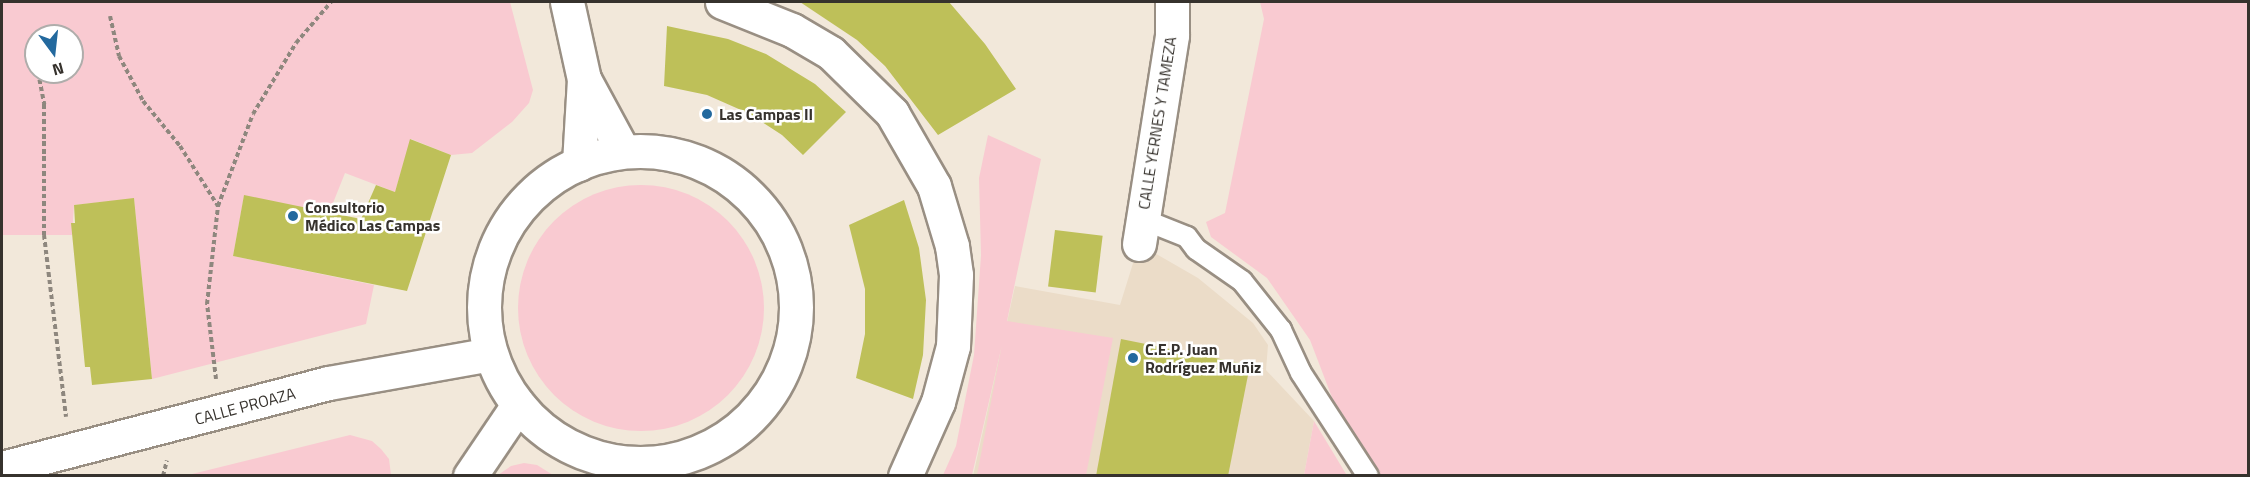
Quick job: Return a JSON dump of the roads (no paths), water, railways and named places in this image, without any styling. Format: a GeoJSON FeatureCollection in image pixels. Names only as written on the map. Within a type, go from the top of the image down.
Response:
{"type":"FeatureCollection","features":[{"type":"Feature","properties":{"kind":"street"},"geometry":{"type":"LineString","coordinates":[[567,2],[584,79],[579,164]]}},
{"type":"Feature","properties":{"kind":"street"},"geometry":{"type":"LineString","coordinates":[[722,2],[792,30],[831,53],[892,113],[934,186],[952,246],[957,305],[954,336],[938,402],[904,476]]}},
{"type":"Feature","properties":{"kind":"street","name":"CALLE YERNES Y TAMEZA"},"geometry":{"type":"LineString","coordinates":[[1140,232],[1172,34],[1172,2]]}},
{"type":"Feature","properties":{"kind":"street"},"geometry":{"type":"LineString","coordinates":[[584,79],[623,151]]}},
{"type":"Feature","properties":{"kind":"street"},"geometry":{"type":"LineString","coordinates":[[623,151],[675,156],[706,166],[750,197],[779,236],[793,272],[796,305],[793,340],[781,375],[761,406],[736,431],[707,448],[674,459],[619,470],[560,442],[518,405],[490,354],[485,316],[486,280],[502,229],[542,186],[579,164],[623,151]]}},
{"type":"Feature","properties":{"kind":"street","name":"CALLE PROAZA"},"geometry":{"type":"LineString","coordinates":[[2,468],[224,412],[328,383],[490,354]]}},
{"type":"Feature","properties":{"kind":"street"},"geometry":{"type":"LineString","coordinates":[[470,476],[518,405]]}},
{"type":"Feature","properties":{"kind":"lane"},"geometry":{"type":"LineString","coordinates":[[1140,232],[1186,237],[1196,249],[1242,280],[1281,330],[1301,373],[1368,476]]}},
{"type":"Feature","properties":{"kind":"place","name":"Las Campas II"},"geometry":{"type":"Point","coordinates":[707,114]}},
{"type":"Feature","properties":{"kind":"place","name":"Consultorio Médico Las Campas"},"geometry":{"type":"Point","coordinates":[293,216]}},
{"type":"Feature","properties":{"kind":"place","name":"C.E.P. Juan Rodríguez Muñiz"},"geometry":{"type":"Point","coordinates":[1133,358]}}]}
